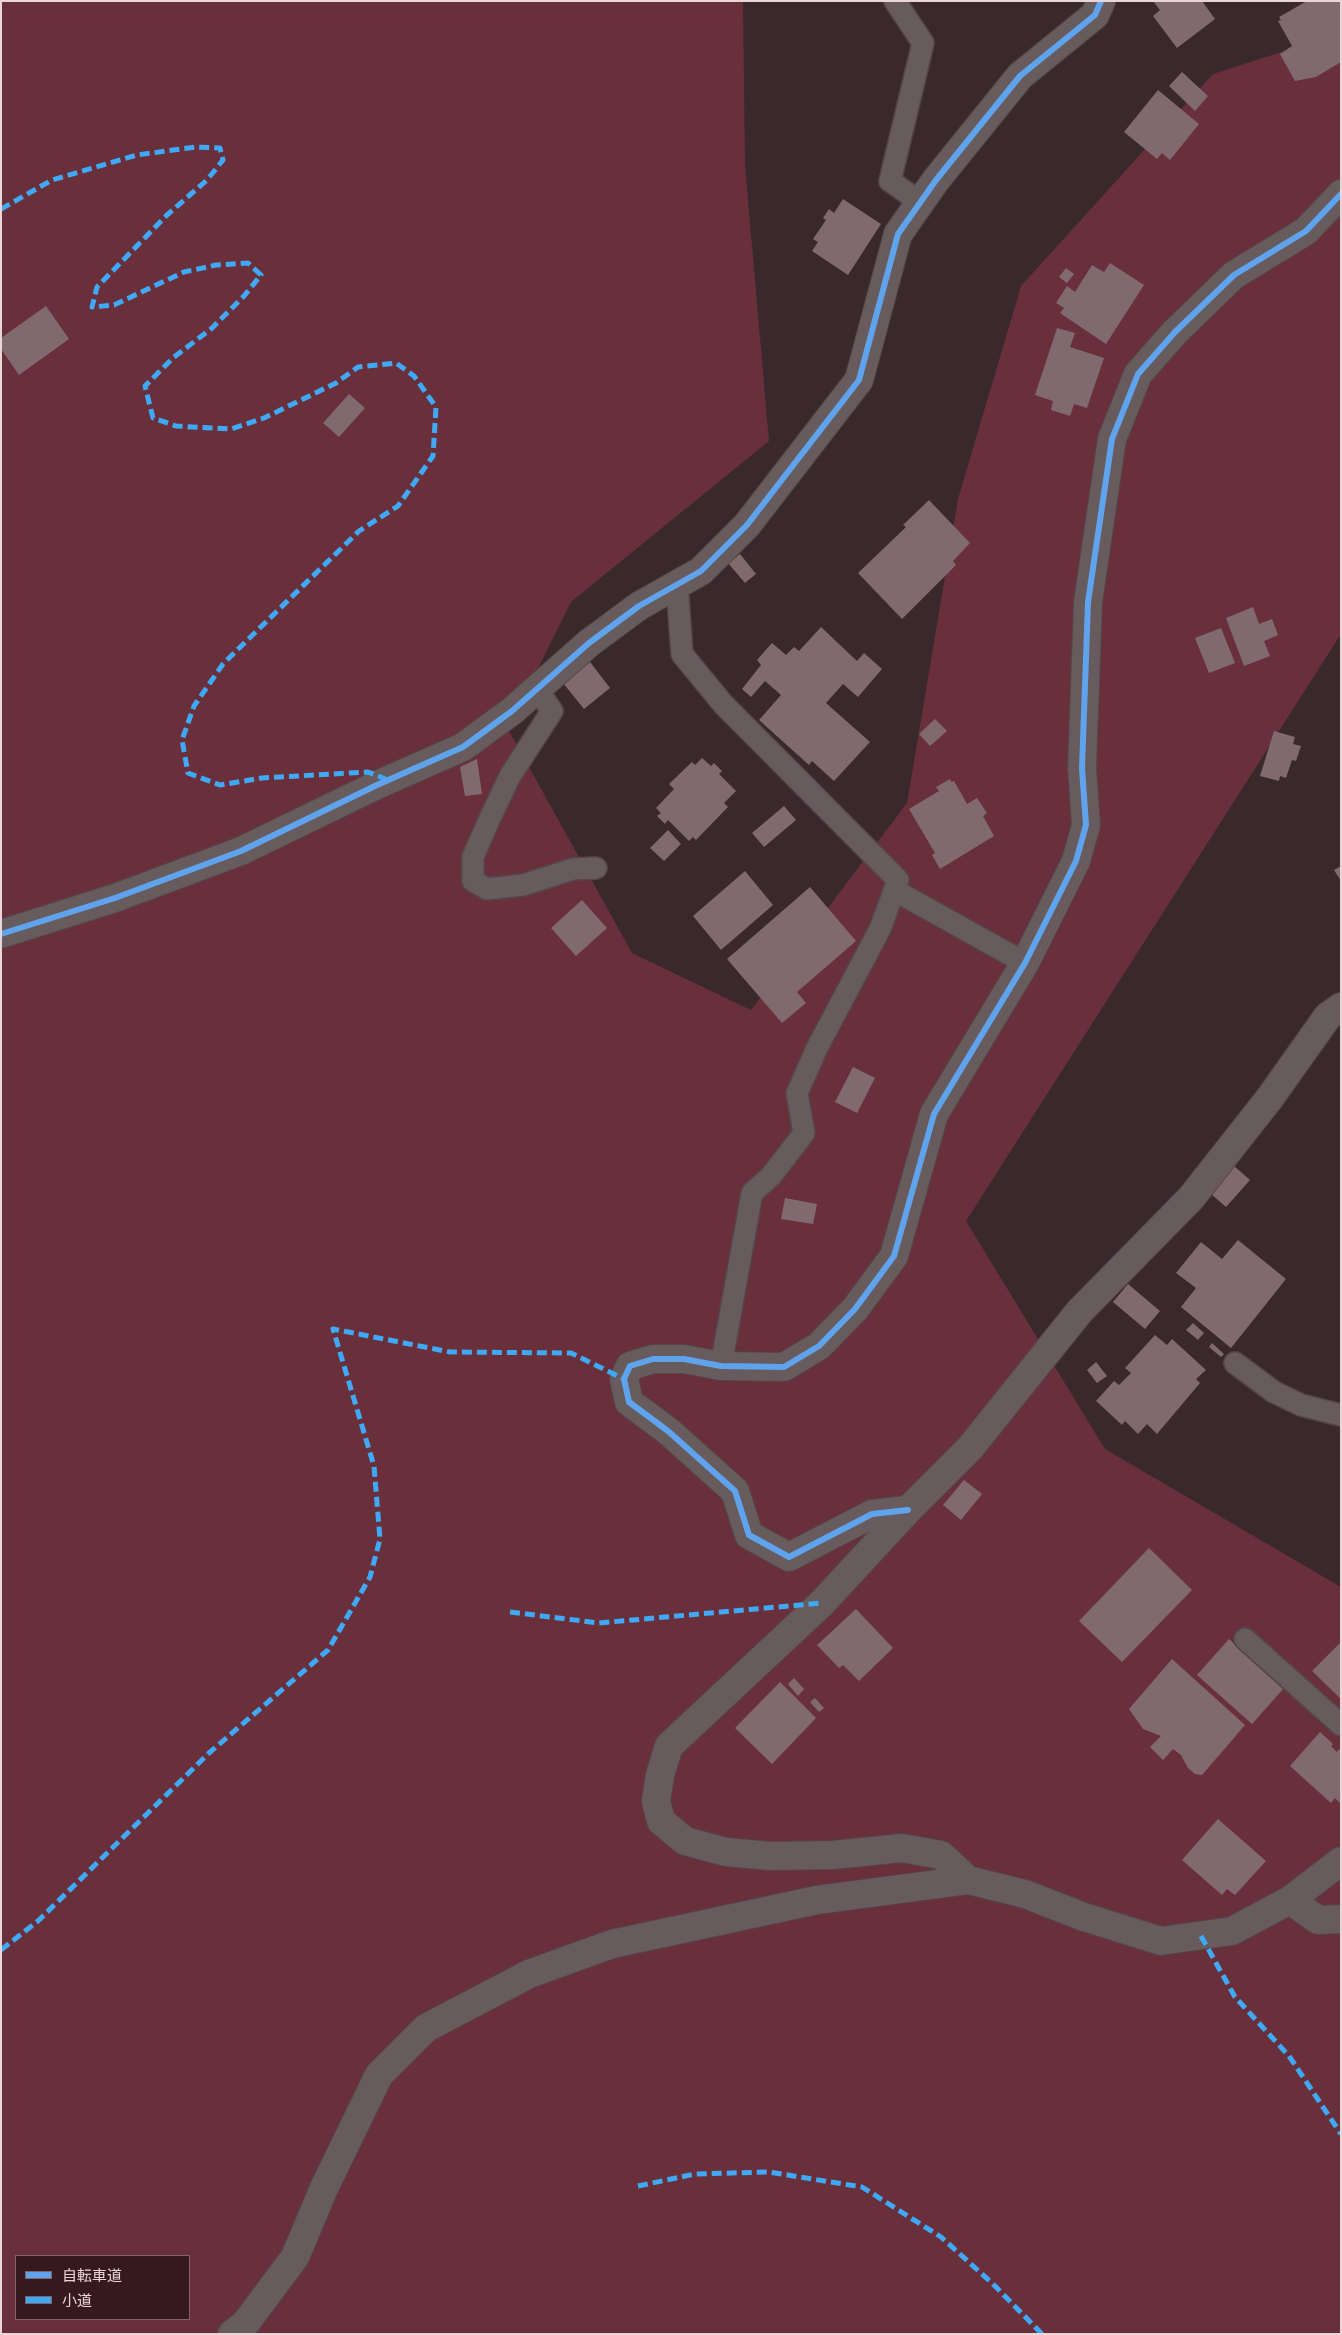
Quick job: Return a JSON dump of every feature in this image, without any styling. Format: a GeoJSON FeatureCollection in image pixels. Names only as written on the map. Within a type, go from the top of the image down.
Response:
{"type":"FeatureCollection","features":[{"type":"Feature","properties":{"kind":"street"},"geometry":{"type":"LineString","coordinates":[[1,934],[115,898],[241,851],[377,785],[463,747],[512,712],[596,637],[639,606],[701,571],[746,525],[859,380],[898,234],[920,202],[1020,76],[1095,15],[1102,1]]}},
{"type":"Feature","properties":{"kind":"street"},"geometry":{"type":"LineString","coordinates":[[908,1510],[872,1514],[789,1557],[749,1535],[735,1491],[668,1431],[629,1402],[624,1379],[630,1366],[653,1359],[684,1359],[722,1366],[784,1367],[818,1346],[855,1308],[894,1256],[934,1114],[1025,963],[1076,861],[1086,824],[1082,768],[1088,602],[1112,439],[1138,374],[1174,332],[1234,275],[1306,232],[1341,194]]}},
{"type":"Feature","properties":{"kind":"street"},"geometry":{"type":"LineString","coordinates":[[968,1880],[941,1856],[902,1848],[833,1855],[770,1856],[726,1852],[685,1841],[661,1821],[656,1801],[660,1774],[669,1746],[822,1603],[908,1510],[970,1448],[1079,1312],[1191,1198],[1269,1099],[1328,1016],[1341,1007]]}},
{"type":"Feature","properties":{"kind":"street"},"geometry":{"type":"LineString","coordinates":[[232,2334],[245,2324],[294,2257],[324,2188],[379,2075],[426,2028],[529,1974],[612,1944],[817,1900],[968,1880],[1025,1894],[1084,1917],[1162,1941],[1232,1931],[1290,1900],[1341,1861]]}},
{"type":"Feature","properties":{"kind":"street"},"geometry":{"type":"LineString","coordinates":[[1290,1900],[1318,1920],[1341,1919]]}},
{"type":"Feature","properties":{"kind":"lane"},"geometry":{"type":"LineString","coordinates":[[895,1],[923,43],[890,181],[920,202]]}},
{"type":"Feature","properties":{"kind":"lane"},"geometry":{"type":"LineString","coordinates":[[677,584],[682,654],[723,704],[898,880],[880,928],[817,1048],[797,1093],[804,1133],[771,1176],[752,1193],[722,1366]]}},
{"type":"Feature","properties":{"kind":"lane"},"geometry":{"type":"LineString","coordinates":[[537,689],[552,711],[510,776],[488,820],[473,857],[472,881],[487,890],[523,885],[573,869],[596,868]]}},
{"type":"Feature","properties":{"kind":"lane"},"geometry":{"type":"LineString","coordinates":[[894,890],[1025,963]]}},
{"type":"Feature","properties":{"kind":"lane"},"geometry":{"type":"LineString","coordinates":[[1234,1363],[1274,1392],[1301,1405],[1341,1415]]}},
{"type":"Feature","properties":{"kind":"lane"},"geometry":{"type":"LineString","coordinates":[[1245,1639],[1341,1725]]}},
{"type":"Feature","properties":{"kind":"shaded area"},"geometry":{"type":"Polygon","coordinates":[[[1,1],[743,1],[745,165],[769,441],[571,602],[508,729],[632,953],[751,1010],[907,803],[958,499],[1021,286],[1213,74],[1341,33],[1341,634],[966,1221],[1105,1449],[1341,1587],[1341,2334],[1,2334],[1,1]]]}},
{"type":"Feature","properties":{"kind":"building"},"geometry":{"type":"Polygon","coordinates":[[[1153,1],[1202,1],[1215,19],[1177,48],[1153,16],[1160,10],[1153,1]]]}},
{"type":"Feature","properties":{"kind":"building"},"geometry":{"type":"Polygon","coordinates":[[[1307,1],[1341,1],[1341,62],[1316,77],[1295,81],[1280,54],[1292,46],[1278,21],[1281,20],[1279,17],[1307,1]]]}},
{"type":"Feature","properties":{"kind":"building"},"geometry":{"type":"Polygon","coordinates":[[[1182,72],[1208,96],[1195,111],[1169,86],[1182,72]]]}},
{"type":"Feature","properties":{"kind":"building"},"geometry":{"type":"Polygon","coordinates":[[[1158,90],[1199,124],[1170,160],[1162,153],[1157,159],[1124,132],[1158,90]]]}},
{"type":"Feature","properties":{"kind":"building"},"geometry":{"type":"Polygon","coordinates":[[[843,199],[881,224],[848,275],[812,251],[818,242],[813,239],[826,220],[823,218],[829,209],[834,213],[843,199]]]}},
{"type":"Feature","properties":{"kind":"building"},"geometry":{"type":"Polygon","coordinates":[[[1110,263],[1144,285],[1106,344],[1060,313],[1064,308],[1056,303],[1067,286],[1075,292],[1092,265],[1104,272],[1110,263]]]}},
{"type":"Feature","properties":{"kind":"building"},"geometry":{"type":"Polygon","coordinates":[[[1066,268],[1074,274],[1067,283],[1059,277],[1066,268]]]}},
{"type":"Feature","properties":{"kind":"building"},"geometry":{"type":"Polygon","coordinates":[[[46,306],[69,339],[19,375],[1,349],[1,338],[46,306]]]}},
{"type":"Feature","properties":{"kind":"building"},"geometry":{"type":"Polygon","coordinates":[[[1057,328],[1075,333],[1070,347],[1104,358],[1087,408],[1074,404],[1070,416],[1051,410],[1053,401],[1035,395],[1057,328]]]}},
{"type":"Feature","properties":{"kind":"building"},"geometry":{"type":"Polygon","coordinates":[[[349,394],[365,408],[339,437],[323,423],[349,394]]]}},
{"type":"Feature","properties":{"kind":"building"},"geometry":{"type":"Polygon","coordinates":[[[929,500],[970,543],[953,561],[956,565],[902,619],[858,573],[906,527],[903,525],[929,500]]]}},
{"type":"Feature","properties":{"kind":"building"},"geometry":{"type":"Polygon","coordinates":[[[740,554],[756,574],[745,583],[728,563],[740,554]]]}},
{"type":"Feature","properties":{"kind":"building"},"geometry":{"type":"Polygon","coordinates":[[[1253,607],[1259,624],[1272,619],[1278,635],[1264,641],[1270,656],[1244,666],[1226,618],[1253,607]]]}},
{"type":"Feature","properties":{"kind":"building"},"geometry":{"type":"Polygon","coordinates":[[[821,627],[857,661],[864,653],[882,669],[858,697],[843,684],[826,703],[870,742],[834,781],[812,761],[809,765],[759,720],[781,695],[765,681],[751,697],[742,689],[761,665],[757,660],[772,643],[786,655],[794,647],[799,651],[821,627]]]}},
{"type":"Feature","properties":{"kind":"building"},"geometry":{"type":"Polygon","coordinates":[[[1221,628],[1235,663],[1209,673],[1195,638],[1221,628]]]}},
{"type":"Feature","properties":{"kind":"building"},"geometry":{"type":"Polygon","coordinates":[[[590,662],[610,688],[584,709],[563,683],[590,662]]]}},
{"type":"Feature","properties":{"kind":"building"},"geometry":{"type":"Polygon","coordinates":[[[935,719],[947,731],[930,746],[919,734],[935,719]]]}},
{"type":"Feature","properties":{"kind":"building"},"geometry":{"type":"Polygon","coordinates":[[[1274,731],[1295,737],[1293,744],[1301,746],[1296,761],[1292,760],[1286,778],[1280,776],[1279,781],[1260,776],[1274,731]]]}},
{"type":"Feature","properties":{"kind":"building"},"geometry":{"type":"Polygon","coordinates":[[[702,758],[711,766],[714,763],[722,771],[719,774],[736,791],[724,803],[728,807],[696,840],[693,837],[689,841],[668,820],[665,824],[657,816],[661,813],[656,808],[674,789],[669,784],[692,762],[695,765],[702,758]]]}},
{"type":"Feature","properties":{"kind":"building"},"geometry":{"type":"Polygon","coordinates":[[[477,759],[482,794],[465,796],[460,767],[477,759]]]}},
{"type":"Feature","properties":{"kind":"building"},"geometry":{"type":"Polygon","coordinates":[[[950,779],[951,782],[954,781],[967,804],[977,798],[987,813],[983,816],[994,836],[940,869],[932,855],[935,853],[909,809],[939,791],[936,787],[950,779]]]}},
{"type":"Feature","properties":{"kind":"building"},"geometry":{"type":"Polygon","coordinates":[[[784,806],[796,820],[764,847],[752,833],[784,806]]]}},
{"type":"Feature","properties":{"kind":"building"},"geometry":{"type":"Polygon","coordinates":[[[668,830],[681,844],[664,861],[650,848],[668,830]]]}},
{"type":"Feature","properties":{"kind":"building"},"geometry":{"type":"Polygon","coordinates":[[[1341,866],[1341,881],[1334,870],[1341,866]]]}},
{"type":"Feature","properties":{"kind":"building"},"geometry":{"type":"Polygon","coordinates":[[[745,871],[773,905],[721,950],[693,916],[745,871]]]}},
{"type":"Feature","properties":{"kind":"building"},"geometry":{"type":"Polygon","coordinates":[[[810,887],[856,941],[797,992],[806,1003],[782,1023],[727,959],[810,887]]]}},
{"type":"Feature","properties":{"kind":"building"},"geometry":{"type":"Polygon","coordinates":[[[582,900],[607,928],[576,956],[551,928],[582,900]]]}},
{"type":"Feature","properties":{"kind":"building"},"geometry":{"type":"Polygon","coordinates":[[[853,1067],[875,1078],[857,1113],[835,1102],[853,1067]]]}},
{"type":"Feature","properties":{"kind":"building"},"geometry":{"type":"Polygon","coordinates":[[[1234,1166],[1250,1180],[1226,1207],[1210,1193],[1234,1166]]]}},
{"type":"Feature","properties":{"kind":"building"},"geometry":{"type":"Polygon","coordinates":[[[785,1198],[817,1204],[813,1224],[781,1219],[785,1198]]]}},
{"type":"Feature","properties":{"kind":"building"},"geometry":{"type":"Polygon","coordinates":[[[1238,1240],[1286,1279],[1231,1348],[1181,1307],[1196,1288],[1176,1273],[1201,1242],[1222,1259],[1238,1240]]]}},
{"type":"Feature","properties":{"kind":"building"},"geometry":{"type":"Polygon","coordinates":[[[1128,1284],[1160,1311],[1145,1329],[1113,1302],[1128,1284]]]}},
{"type":"Feature","properties":{"kind":"building"},"geometry":{"type":"Polygon","coordinates":[[[1193,1323],[1204,1333],[1198,1340],[1186,1330],[1193,1323]]]}},
{"type":"Feature","properties":{"kind":"building"},"geometry":{"type":"Polygon","coordinates":[[[1155,1335],[1167,1345],[1172,1339],[1206,1370],[1196,1379],[1200,1383],[1157,1434],[1147,1424],[1138,1434],[1125,1421],[1122,1425],[1096,1401],[1114,1381],[1119,1385],[1131,1373],[1125,1368],[1155,1335]]]}},
{"type":"Feature","properties":{"kind":"building"},"geometry":{"type":"Polygon","coordinates":[[[1212,1343],[1224,1354],[1221,1357],[1209,1347],[1212,1343]]]}},
{"type":"Feature","properties":{"kind":"building"},"geometry":{"type":"Polygon","coordinates":[[[1096,1362],[1107,1376],[1097,1383],[1087,1370],[1096,1362]]]}},
{"type":"Feature","properties":{"kind":"building"},"geometry":{"type":"Polygon","coordinates":[[[964,1480],[982,1494],[961,1520],[943,1505],[964,1480]]]}},
{"type":"Feature","properties":{"kind":"building"},"geometry":{"type":"Polygon","coordinates":[[[1149,1548],[1192,1590],[1122,1662],[1079,1621],[1149,1548]]]}},
{"type":"Feature","properties":{"kind":"building"},"geometry":{"type":"Polygon","coordinates":[[[856,1609],[893,1648],[859,1681],[843,1665],[839,1668],[817,1645],[856,1609]]]}},
{"type":"Feature","properties":{"kind":"building"},"geometry":{"type":"Polygon","coordinates":[[[1229,1639],[1284,1688],[1252,1724],[1197,1675],[1229,1639]]]}},
{"type":"Feature","properties":{"kind":"building"},"geometry":{"type":"Polygon","coordinates":[[[1341,1642],[1341,1699],[1312,1671],[1341,1642]]]}},
{"type":"Feature","properties":{"kind":"building"},"geometry":{"type":"Polygon","coordinates":[[[1172,1659],[1245,1725],[1202,1775],[1195,1774],[1188,1768],[1181,1755],[1173,1749],[1163,1760],[1150,1747],[1161,1736],[1143,1729],[1129,1709],[1172,1659]]]}},
{"type":"Feature","properties":{"kind":"building"},"geometry":{"type":"Polygon","coordinates":[[[794,1678],[804,1689],[798,1696],[788,1684],[794,1678]]]}},
{"type":"Feature","properties":{"kind":"building"},"geometry":{"type":"Polygon","coordinates":[[[780,1682],[816,1718],[772,1764],[735,1728],[780,1682]]]}},
{"type":"Feature","properties":{"kind":"building"},"geometry":{"type":"Polygon","coordinates":[[[815,1698],[824,1708],[819,1712],[810,1702],[815,1698]]]}},
{"type":"Feature","properties":{"kind":"building"},"geometry":{"type":"Polygon","coordinates":[[[1320,1732],[1333,1744],[1331,1746],[1337,1752],[1341,1747],[1341,1804],[1335,1798],[1331,1803],[1290,1766],[1320,1732]]]}},
{"type":"Feature","properties":{"kind":"building"},"geometry":{"type":"Polygon","coordinates":[[[1218,1819],[1266,1861],[1235,1895],[1227,1889],[1222,1895],[1182,1860],[1218,1819]]]}},
{"type":"Feature","properties":{"kind":"marked path"},"geometry":{"type":"LineString","coordinates":[[1,209],[52,180],[137,155],[196,147],[220,148],[223,160],[207,180],[167,215],[97,287],[92,307],[114,305],[184,272],[216,265],[248,263],[261,275],[244,296],[211,329],[174,357],[145,386],[153,418],[176,426],[231,429],[264,418],[336,383],[358,367],[396,363],[414,376],[436,407],[433,456],[398,506],[359,531],[223,664],[194,706],[182,740],[188,773],[220,785],[262,778],[368,772],[388,780]]}},
{"type":"Feature","properties":{"kind":"marked path"},"geometry":{"type":"LineString","coordinates":[[1,1950],[38,1921],[209,1753],[328,1650],[370,1577],[380,1539],[374,1466],[333,1329],[450,1352],[571,1353],[624,1379]]}},
{"type":"Feature","properties":{"kind":"marked path"},"geometry":{"type":"LineString","coordinates":[[510,1612],[599,1623],[822,1603]]}},
{"type":"Feature","properties":{"kind":"marked path"},"geometry":{"type":"LineString","coordinates":[[1201,1936],[1235,1997],[1289,2056],[1341,2134]]}},
{"type":"Feature","properties":{"kind":"marked path"},"geometry":{"type":"LineString","coordinates":[[638,2186],[695,2174],[769,2172],[862,2187],[941,2237],[992,2283],[1042,2334]]}},
{"type":"Feature","properties":{"kind":"cycle path"},"geometry":{"type":"LineString","coordinates":[[1,934],[115,898],[241,851],[377,785],[463,747],[512,711],[589,643],[639,606],[701,571],[747,525],[859,380],[898,234],[936,180],[1020,76],[1095,15],[1101,1]]}},
{"type":"Feature","properties":{"kind":"cycle path"},"geometry":{"type":"LineString","coordinates":[[908,1510],[872,1514],[789,1557],[749,1535],[735,1491],[668,1431],[629,1402],[624,1379],[630,1366],[653,1359],[684,1359],[721,1366],[784,1367],[819,1346],[855,1309],[894,1256],[934,1114],[1025,963],[1076,861],[1086,825],[1082,768],[1088,602],[1112,439],[1138,374],[1175,332],[1234,275],[1306,231],[1341,194]]}}]}
